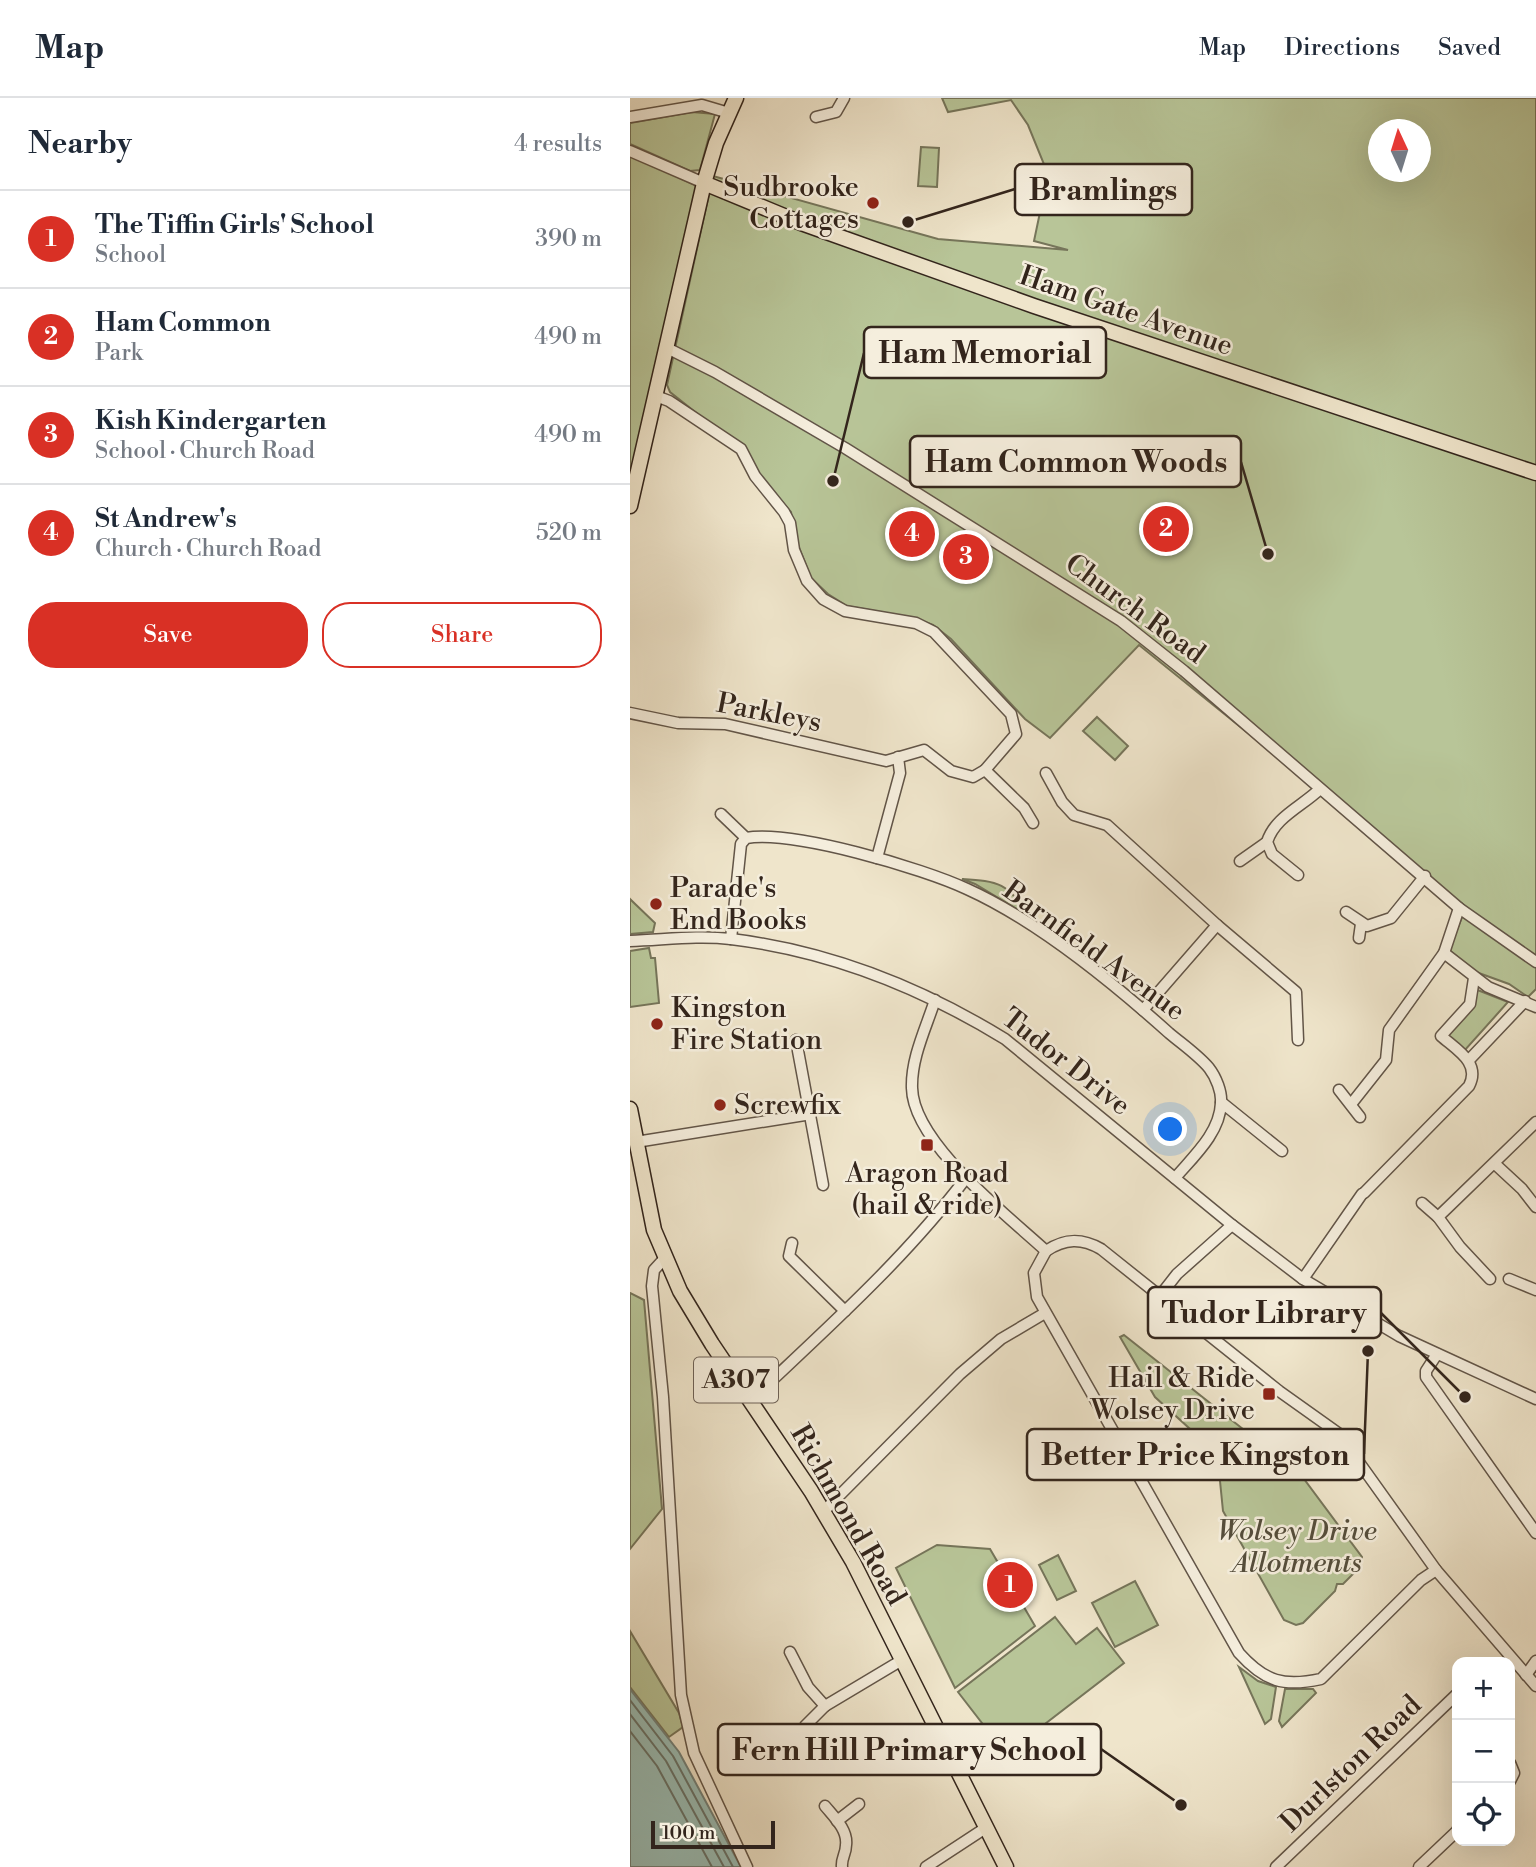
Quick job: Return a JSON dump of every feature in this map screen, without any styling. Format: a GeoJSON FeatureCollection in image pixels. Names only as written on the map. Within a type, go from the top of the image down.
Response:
{"type":"FeatureCollection","features":[{"type":"Feature","properties":{"kind":"main road"},"geometry":{"type":"LineString","coordinates":[[630,506],[704,183],[716,143],[736,98]]}},
{"type":"Feature","properties":{"kind":"main road","name":"Ham Gate Avenue"},"geometry":{"type":"LineString","coordinates":[[704,183],[800,223],[1034,306],[1536,472]]}},
{"type":"Feature","properties":{"kind":"main road","name":"Richmond Road"},"geometry":{"type":"LineString","coordinates":[[630,1109],[636,1142],[635,1169],[667,1261],[712,1344],[824,1511],[1006,1867]]}},
{"type":"Feature","properties":{"kind":"street"},"geometry":{"type":"LineString","coordinates":[[816,117],[836,112],[844,98]]}},
{"type":"Feature","properties":{"kind":"street"},"geometry":{"type":"LineString","coordinates":[[630,117],[690,102],[729,113]]}},
{"type":"Feature","properties":{"kind":"street"},"geometry":{"type":"LineString","coordinates":[[630,150],[704,183]]}},
{"type":"Feature","properties":{"kind":"street","name":"Church Road"},"geometry":{"type":"LineString","coordinates":[[667,348],[715,372],[845,448],[1121,621],[1184,671],[1459,908],[1536,962]]}},
{"type":"Feature","properties":{"kind":"street"},"geometry":{"type":"LineString","coordinates":[[656,396],[669,401],[741,449],[755,476],[785,512],[790,523],[794,550],[807,580],[823,599],[845,611],[916,623],[934,632],[1011,714],[1016,734],[985,770],[1024,808],[1033,823]]}},
{"type":"Feature","properties":{"kind":"street","name":"Parkleys"},"geometry":{"type":"LineString","coordinates":[[630,713],[678,723],[725,724],[886,761],[924,750],[961,776],[973,777],[985,770]]}},
{"type":"Feature","properties":{"kind":"street"},"geometry":{"type":"LineString","coordinates":[[877,858],[900,773],[898,757]]}},
{"type":"Feature","properties":{"kind":"street"},"geometry":{"type":"LineString","coordinates":[[1046,773],[1062,802],[1074,815],[1107,825],[1217,925],[1296,992],[1298,1040]]}},
{"type":"Feature","properties":{"kind":"street"},"geometry":{"type":"LineString","coordinates":[[1240,861],[1267,842],[1277,821],[1302,806],[1320,789]]}},
{"type":"Feature","properties":{"kind":"street"},"geometry":{"type":"LineString","coordinates":[[721,814],[746,838],[741,844],[731,939]]}},
{"type":"Feature","properties":{"kind":"street","name":"Barnfield Avenue"},"geometry":{"type":"LineString","coordinates":[[746,838],[822,845],[877,858],[967,888],[1009,911],[1143,1010],[1209,1068],[1221,1102]]}},
{"type":"Feature","properties":{"kind":"street"},"geometry":{"type":"LineString","coordinates":[[1267,842],[1272,854],[1298,875]]}},
{"type":"Feature","properties":{"kind":"street"},"geometry":{"type":"LineString","coordinates":[[1346,912],[1361,924],[1378,924],[1391,918],[1425,876]]}},
{"type":"Feature","properties":{"kind":"street"},"geometry":{"type":"LineString","coordinates":[[1352,1103],[1386,1060],[1389,1030],[1444,953],[1459,908]]}},
{"type":"Feature","properties":{"kind":"street"},"geometry":{"type":"LineString","coordinates":[[1359,938],[1361,924]]}},
{"type":"Feature","properties":{"kind":"street"},"geometry":{"type":"LineString","coordinates":[[1143,1010],[1217,925]]}},
{"type":"Feature","properties":{"kind":"street","name":"Tudor Drive"},"geometry":{"type":"LineString","coordinates":[[630,942],[731,939],[830,960],[879,976],[935,1000],[1005,1039],[1232,1225],[1303,1279],[1356,1313],[1536,1399]]}},
{"type":"Feature","properties":{"kind":"street"},"geometry":{"type":"LineString","coordinates":[[1444,953],[1474,978],[1536,1007]]}},
{"type":"Feature","properties":{"kind":"street"},"geometry":{"type":"LineString","coordinates":[[1303,1279],[1363,1194],[1469,1086],[1473,1076],[1469,1060],[1441,1036],[1470,1004],[1474,978]]}},
{"type":"Feature","properties":{"kind":"street"},"geometry":{"type":"LineString","coordinates":[[935,1000],[913,1070],[914,1106],[929,1134],[966,1178],[1046,1251]]}},
{"type":"Feature","properties":{"kind":"street"},"geometry":{"type":"LineString","coordinates":[[1469,1060],[1525,1001]]}},
{"type":"Feature","properties":{"kind":"street"},"geometry":{"type":"LineString","coordinates":[[796,1040],[823,1185]]}},
{"type":"Feature","properties":{"kind":"street"},"geometry":{"type":"LineString","coordinates":[[1339,1090],[1352,1103],[1360,1117]]}},
{"type":"Feature","properties":{"kind":"street"},"geometry":{"type":"LineString","coordinates":[[1175,1178],[1215,1128],[1221,1102],[1282,1151]]}},
{"type":"Feature","properties":{"kind":"street"},"geometry":{"type":"LineString","coordinates":[[636,1142],[811,1114]]}},
{"type":"Feature","properties":{"kind":"street"},"geometry":{"type":"LineString","coordinates":[[1438,1217],[1535,1125]]}},
{"type":"Feature","properties":{"kind":"street"},"geometry":{"type":"LineString","coordinates":[[1495,1164],[1522,1189],[1536,1207]]}},
{"type":"Feature","properties":{"kind":"street"},"geometry":{"type":"LineString","coordinates":[[750,1401],[845,1311],[943,1208],[966,1178]]}},
{"type":"Feature","properties":{"kind":"street"},"geometry":{"type":"LineString","coordinates":[[1422,1203],[1438,1217],[1460,1247],[1490,1279]]}},
{"type":"Feature","properties":{"kind":"street"},"geometry":{"type":"LineString","coordinates":[[1159,1297],[1177,1274],[1232,1225]]}},
{"type":"Feature","properties":{"kind":"street"},"geometry":{"type":"LineString","coordinates":[[1436,1570],[1421,1580],[1321,1679],[1281,1682],[1254,1670],[1239,1653],[1045,1312],[1033,1280],[1036,1266],[1046,1251],[1073,1240],[1093,1244],[1338,1433],[1436,1570],[1536,1686]]}},
{"type":"Feature","properties":{"kind":"street"},"geometry":{"type":"LineString","coordinates":[[792,1243],[789,1256],[845,1311]]}},
{"type":"Feature","properties":{"kind":"street"},"geometry":{"type":"LineString","coordinates":[[667,1261],[654,1273],[652,1286],[668,1468],[681,1695],[697,1761],[747,1867]]}},
{"type":"Feature","properties":{"kind":"street"},"geometry":{"type":"LineString","coordinates":[[1509,1279],[1536,1290]]}},
{"type":"Feature","properties":{"kind":"street"},"geometry":{"type":"LineString","coordinates":[[824,1511],[960,1374],[1001,1339],[1045,1312]]}},
{"type":"Feature","properties":{"kind":"street"},"geometry":{"type":"LineString","coordinates":[[1437,1354],[1426,1371],[1426,1377],[1536,1534]]}},
{"type":"Feature","properties":{"kind":"street"},"geometry":{"type":"LineString","coordinates":[[790,1652],[808,1687],[825,1706]]}},
{"type":"Feature","properties":{"kind":"street"},"geometry":{"type":"LineString","coordinates":[[1505,1657],[1509,1654]]}},
{"type":"Feature","properties":{"kind":"street"},"geometry":{"type":"LineString","coordinates":[[805,1726],[825,1706],[902,1660]]}},
{"type":"Feature","properties":{"kind":"street"},"geometry":{"type":"LineString","coordinates":[[1526,1675],[1536,1661]]}},
{"type":"Feature","properties":{"kind":"street","name":"Durlston Road"},"geometry":{"type":"LineString","coordinates":[[1276,1867],[1452,1700]]}},
{"type":"Feature","properties":{"kind":"street"},"geometry":{"type":"LineString","coordinates":[[837,1821],[859,1804]]}},
{"type":"Feature","properties":{"kind":"street"},"geometry":{"type":"LineString","coordinates":[[825,1807],[845,1833],[846,1847],[841,1857],[842,1867]]}},
{"type":"Feature","properties":{"kind":"street"},"geometry":{"type":"LineString","coordinates":[[926,1867],[987,1827]]}},
{"type":"Feature","properties":{"kind":"street"},"geometry":{"type":"LineString","coordinates":[[1419,1867],[1452,1836]]}},
{"type":"Feature","properties":{"kind":"green space"},"geometry":{"type":"Polygon","coordinates":[[[942,98],[1536,98],[1536,989],[1528,997],[1509,984],[1476,972],[1449,950],[1464,912],[1425,876],[1139,645],[1050,738],[1025,719],[951,639],[933,625],[914,618],[847,606],[828,594],[811,578],[795,537],[791,512],[761,478],[748,454],[670,392],[667,385],[713,176],[938,239],[1068,250],[1034,241],[1048,174],[1028,125],[1011,100],[948,112],[942,98]]]}},
{"type":"Feature","properties":{"kind":"green space"},"geometry":{"type":"Polygon","coordinates":[[[692,112],[715,114],[700,170],[690,171],[630,144],[630,123],[692,112]]]}},
{"type":"Feature","properties":{"kind":"green space"},"geometry":{"type":"Polygon","coordinates":[[[921,147],[939,148],[937,187],[918,186],[921,147]]]}},
{"type":"Feature","properties":{"kind":"green space"},"geometry":{"type":"Polygon","coordinates":[[[630,154],[697,186],[630,489],[630,154]]]}},
{"type":"Feature","properties":{"kind":"green space"},"geometry":{"type":"Polygon","coordinates":[[[1097,717],[1128,746],[1115,760],[1083,731],[1097,717]]]}},
{"type":"Feature","properties":{"kind":"green space"},"geometry":{"type":"Polygon","coordinates":[[[962,879],[1001,886],[1015,897],[1028,916],[975,884],[962,879]]]}},
{"type":"Feature","properties":{"kind":"green space"},"geometry":{"type":"Polygon","coordinates":[[[630,899],[655,923],[653,932],[630,934],[630,899]]]}},
{"type":"Feature","properties":{"kind":"green space"},"geometry":{"type":"Polygon","coordinates":[[[649,948],[651,958],[655,958],[659,1003],[630,1007],[630,951],[649,948]]]}},
{"type":"Feature","properties":{"kind":"green space"},"geometry":{"type":"Polygon","coordinates":[[[1475,989],[1508,1002],[1465,1050],[1445,1036],[1475,989]]]}},
{"type":"Feature","properties":{"kind":"green space"},"geometry":{"type":"Polygon","coordinates":[[[630,1293],[644,1300],[662,1509],[630,1549],[630,1293]]]}},
{"type":"Feature","properties":{"kind":"green space","name":"Wolsey Drive Allotments"},"geometry":{"type":"Polygon","coordinates":[[[1124,1335],[1301,1475],[1362,1557],[1359,1568],[1343,1584],[1337,1584],[1335,1591],[1303,1623],[1296,1625],[1284,1620],[1223,1511],[1220,1481],[1190,1429],[1155,1397],[1120,1337],[1124,1335]]]}},
{"type":"Feature","properties":{"kind":"green space"},"geometry":{"type":"Polygon","coordinates":[[[937,1545],[990,1549],[1035,1626],[955,1688],[896,1568],[937,1545]]]}},
{"type":"Feature","properties":{"kind":"green space"},"geometry":{"type":"Polygon","coordinates":[[[1058,1555],[1076,1591],[1057,1600],[1039,1565],[1058,1555]]]}},
{"type":"Feature","properties":{"kind":"green space"},"geometry":{"type":"Polygon","coordinates":[[[1135,1581],[1158,1625],[1115,1647],[1092,1603],[1135,1581]]]}},
{"type":"Feature","properties":{"kind":"green space"},"geometry":{"type":"Polygon","coordinates":[[[1055,1617],[1076,1644],[1097,1628],[1124,1663],[1006,1754],[958,1692],[1055,1617]]]}},
{"type":"Feature","properties":{"kind":"green space"},"geometry":{"type":"Polygon","coordinates":[[[630,1631],[679,1713],[683,1727],[669,1737],[630,1687],[630,1631]]]}},
{"type":"Feature","properties":{"kind":"green space"},"geometry":{"type":"Polygon","coordinates":[[[1239,1667],[1258,1681],[1276,1687],[1271,1719],[1265,1724],[1239,1667]]]}},
{"type":"Feature","properties":{"kind":"green space"},"geometry":{"type":"Polygon","coordinates":[[[1285,1689],[1313,1689],[1316,1693],[1282,1727],[1279,1721],[1285,1689]]]}},
{"type":"Feature","properties":{"kind":"water"},"geometry":{"type":"Polygon","coordinates":[[[630,1689],[679,1752],[741,1867],[630,1867],[630,1689]]]}},
{"type":"Feature","properties":{"kind":"place","name":"Sudbrooke Cottages"},"geometry":{"type":"Point","coordinates":[873,203]}},
{"type":"Feature","properties":{"kind":"place","name":"Bramlings"},"geometry":{"type":"Point","coordinates":[908,222]}},
{"type":"Feature","properties":{"kind":"place","name":"Ham Memorial"},"geometry":{"type":"Point","coordinates":[833,481]}},
{"type":"Feature","properties":{"kind":"place","name":"Ham Common"},"geometry":{"type":"Point","coordinates":[1166,529]}},
{"type":"Feature","properties":{"kind":"place","name":"St Andrew's"},"geometry":{"type":"Point","coordinates":[912,534]}},
{"type":"Feature","properties":{"kind":"place","name":"Ham Common Woods"},"geometry":{"type":"Point","coordinates":[1268,554]}},
{"type":"Feature","properties":{"kind":"place","name":"Kish Kindergarten"},"geometry":{"type":"Point","coordinates":[966,557]}},
{"type":"Feature","properties":{"kind":"place","name":"Parade's End Books"},"geometry":{"type":"Point","coordinates":[656,904]}},
{"type":"Feature","properties":{"kind":"place","name":"Kingston Fire Station"},"geometry":{"type":"Point","coordinates":[657,1024]}},
{"type":"Feature","properties":{"kind":"place","name":"Screwfix"},"geometry":{"type":"Point","coordinates":[720,1105]}},
{"type":"Feature","properties":{"kind":"place","name":"Aragon Road (hail & ride)"},"geometry":{"type":"Point","coordinates":[927,1145]}},
{"type":"Feature","properties":{"kind":"place","name":"Better Price Kingston"},"geometry":{"type":"Point","coordinates":[1368,1351]}},
{"type":"Feature","properties":{"kind":"place","name":"Hail & Ride Wolsey Drive"},"geometry":{"type":"Point","coordinates":[1269,1394]}},
{"type":"Feature","properties":{"kind":"place","name":"Tudor Library"},"geometry":{"type":"Point","coordinates":[1465,1397]}},
{"type":"Feature","properties":{"kind":"place","name":"The Tiffin Girls' School"},"geometry":{"type":"Point","coordinates":[1010,1585]}},
{"type":"Feature","properties":{"kind":"place","name":"Fern Hill Primary School"},"geometry":{"type":"Point","coordinates":[1181,1805]}}]}
